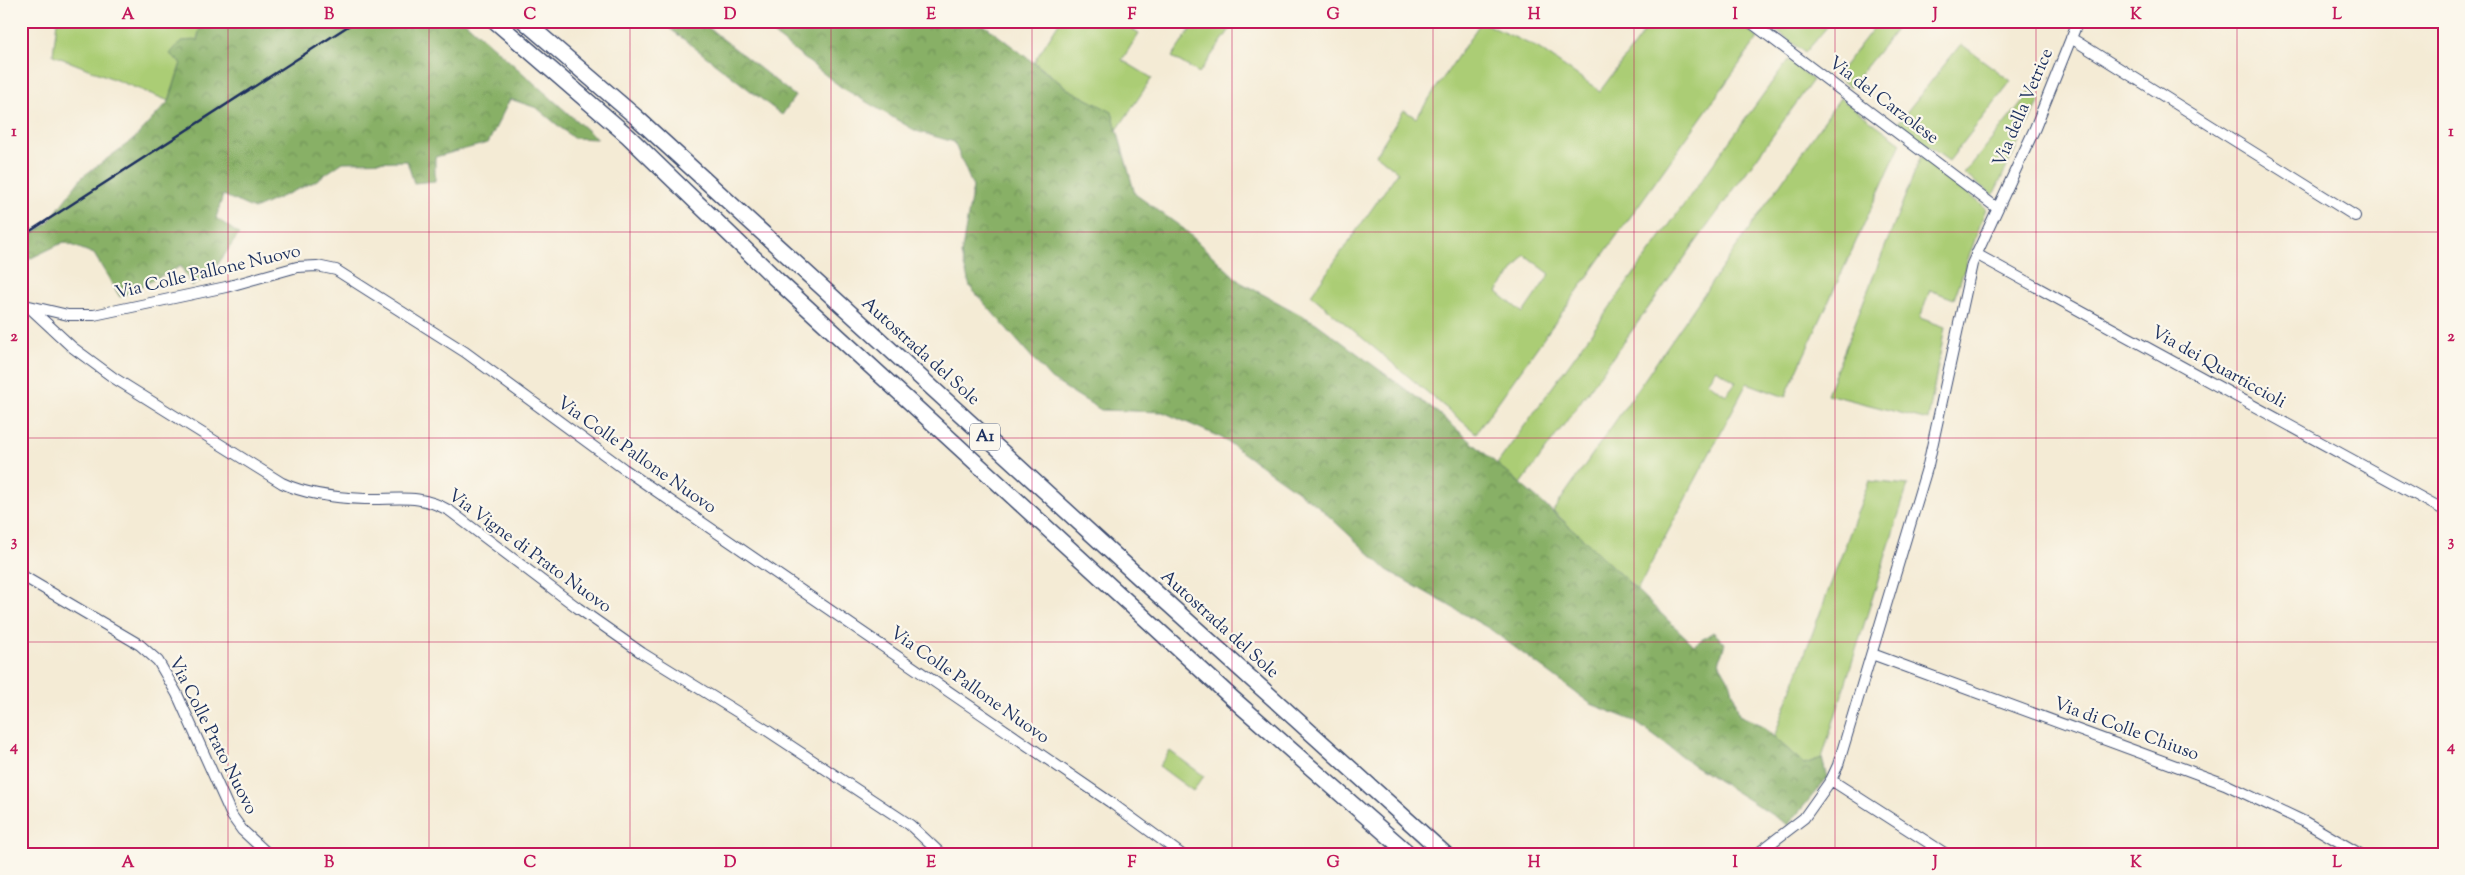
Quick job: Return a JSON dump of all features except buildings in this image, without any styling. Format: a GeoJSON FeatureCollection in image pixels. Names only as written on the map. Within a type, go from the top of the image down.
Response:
{"type":"FeatureCollection","features":[{"type":"Feature","properties":{"kind":"highway","name":"A1"},"geometry":{"type":"LineString","coordinates":[[495,21],[628,136],[791,293],[1232,698],[1409,854]]}},
{"type":"Feature","properties":{"kind":"highway","name":"Autostrada del Sole"},"geometry":{"type":"LineString","coordinates":[[524,21],[636,117],[1142,580],[1445,854]]}},
{"type":"Feature","properties":{"kind":"street","name":"Via del Carzolese"},"geometry":{"type":"LineString","coordinates":[[1749,21],[1997,208]]}},
{"type":"Feature","properties":{"kind":"street","name":"Via della Vetrice"},"geometry":{"type":"LineString","coordinates":[[1831,780],[1845,746],[1928,465],[1958,321],[1976,254],[2035,128],[2078,21]]}},
{"type":"Feature","properties":{"kind":"street"},"geometry":{"type":"LineString","coordinates":[[2071,38],[2355,216]]}},
{"type":"Feature","properties":{"kind":"street","name":"Via dei Quarticcioli"},"geometry":{"type":"LineString","coordinates":[[1976,254],[2444,510]]}},
{"type":"Feature","properties":{"kind":"street","name":"Via Colle Pallone Nuovo"},"geometry":{"type":"LineString","coordinates":[[25,305],[68,315],[94,315],[226,287],[297,267],[316,266],[336,270],[464,352],[624,469],[1110,802],[1181,854]]}},
{"type":"Feature","properties":{"kind":"street","name":"Via Vigne di Prato Nuovo"},"geometry":{"type":"LineString","coordinates":[[25,305],[72,347],[114,378],[282,484],[304,492],[339,498],[418,498],[450,511],[586,614],[642,653],[791,746],[902,819],[941,854]]}},
{"type":"Feature","properties":{"kind":"street","name":"Via Colle Prato Nuovo"},"geometry":{"type":"LineString","coordinates":[[21,575],[140,645],[158,661],[177,694],[232,816],[242,830],[268,854]]}},
{"type":"Feature","properties":{"kind":"street","name":"Via di Colle Chiuso"},"geometry":{"type":"LineString","coordinates":[[1872,654],[2224,784],[2305,822],[2360,854]]}},
{"type":"Feature","properties":{"kind":"street"},"geometry":{"type":"LineString","coordinates":[[1757,854],[1804,818],[1831,780],[1946,854]]}},
{"type":"Feature","properties":{"kind":"green space"},"geometry":{"type":"Polygon","coordinates":[[[57,21],[202,21],[197,40],[170,54],[181,63],[169,101],[53,55],[57,21]]]}},
{"type":"Feature","properties":{"kind":"green space"},"geometry":{"type":"Polygon","coordinates":[[[202,21],[464,21],[597,139],[573,138],[537,108],[510,99],[488,143],[435,157],[435,181],[414,183],[407,161],[343,162],[314,182],[254,209],[223,195],[216,218],[239,234],[209,277],[192,286],[181,266],[120,297],[94,254],[64,242],[21,263],[21,241],[47,224],[82,177],[134,139],[169,101],[181,63],[170,54],[181,41],[197,40],[202,21]]]}},
{"type":"Feature","properties":{"kind":"green space"},"geometry":{"type":"Polygon","coordinates":[[[660,21],[700,21],[795,96],[782,115],[660,21]]]}},
{"type":"Feature","properties":{"kind":"green space"},"geometry":{"type":"Polygon","coordinates":[[[756,21],[979,21],[1068,89],[1112,112],[1135,194],[1184,229],[1240,282],[1316,323],[1438,413],[1577,533],[1694,645],[1713,632],[1725,643],[1719,663],[1731,684],[1739,715],[1761,725],[1804,764],[1822,758],[1827,778],[1788,825],[1692,764],[1634,721],[1591,704],[1490,629],[1387,570],[1318,506],[1222,438],[1163,412],[1101,410],[1051,379],[970,287],[961,255],[973,187],[954,142],[916,131],[841,87],[756,21]]]}},
{"type":"Feature","properties":{"kind":"green space"},"geometry":{"type":"Polygon","coordinates":[[[1060,21],[1119,21],[1139,33],[1122,60],[1152,78],[1117,130],[1111,112],[1068,89],[1034,62],[1060,21]]]}},
{"type":"Feature","properties":{"kind":"green space"},"geometry":{"type":"Polygon","coordinates":[[[1196,21],[1236,21],[1199,73],[1172,57],[1196,21]]]}},
{"type":"Feature","properties":{"kind":"green space"},"geometry":{"type":"Polygon","coordinates":[[[1652,21],[1736,21],[1758,38],[1476,433],[1311,295],[1398,172],[1376,154],[1404,110],[1416,118],[1481,22],[1538,48],[1600,91],[1652,21]],[[1525,255],[1497,292],[1523,313],[1550,274],[1525,255]]]}},
{"type":"Feature","properties":{"kind":"green space"},"geometry":{"type":"Polygon","coordinates":[[[1777,21],[1832,21],[1805,53],[1773,27],[1777,21]]]}},
{"type":"Feature","properties":{"kind":"green space"},"geometry":{"type":"Polygon","coordinates":[[[1879,21],[1903,21],[1850,87],[1836,76],[1879,21]]]}},
{"type":"Feature","properties":{"kind":"green space"},"geometry":{"type":"Polygon","coordinates":[[[1961,44],[2011,81],[1949,161],[1897,124],[1961,44]]]}},
{"type":"Feature","properties":{"kind":"green space"},"geometry":{"type":"Polygon","coordinates":[[[1788,60],[1813,80],[1521,484],[1497,464],[1788,60]]]}},
{"type":"Feature","properties":{"kind":"green space"},"geometry":{"type":"Polygon","coordinates":[[[2034,87],[2040,100],[1993,195],[1964,174],[2034,87]]]}},
{"type":"Feature","properties":{"kind":"green space"},"geometry":{"type":"Polygon","coordinates":[[[1840,98],[1901,143],[1785,397],[1747,383],[1637,590],[1553,511],[1840,98]],[[1716,369],[1707,382],[1726,395],[1736,382],[1716,369]]]}},
{"type":"Feature","properties":{"kind":"green space"},"geometry":{"type":"Polygon","coordinates":[[[1921,156],[1986,208],[1954,299],[1930,290],[1920,318],[1945,327],[1928,420],[1827,394],[1921,156]]]}},
{"type":"Feature","properties":{"kind":"green space"},"geometry":{"type":"Polygon","coordinates":[[[1869,481],[1908,485],[1822,758],[1804,764],[1774,737],[1869,481]]]}},
{"type":"Feature","properties":{"kind":"green space"},"geometry":{"type":"Polygon","coordinates":[[[1170,751],[1204,776],[1193,791],[1159,766],[1170,751]]]}},
{"type":"Feature","properties":{"kind":"railway"},"geometry":{"type":"LineString","coordinates":[[21,237],[356,21]]}}]}
